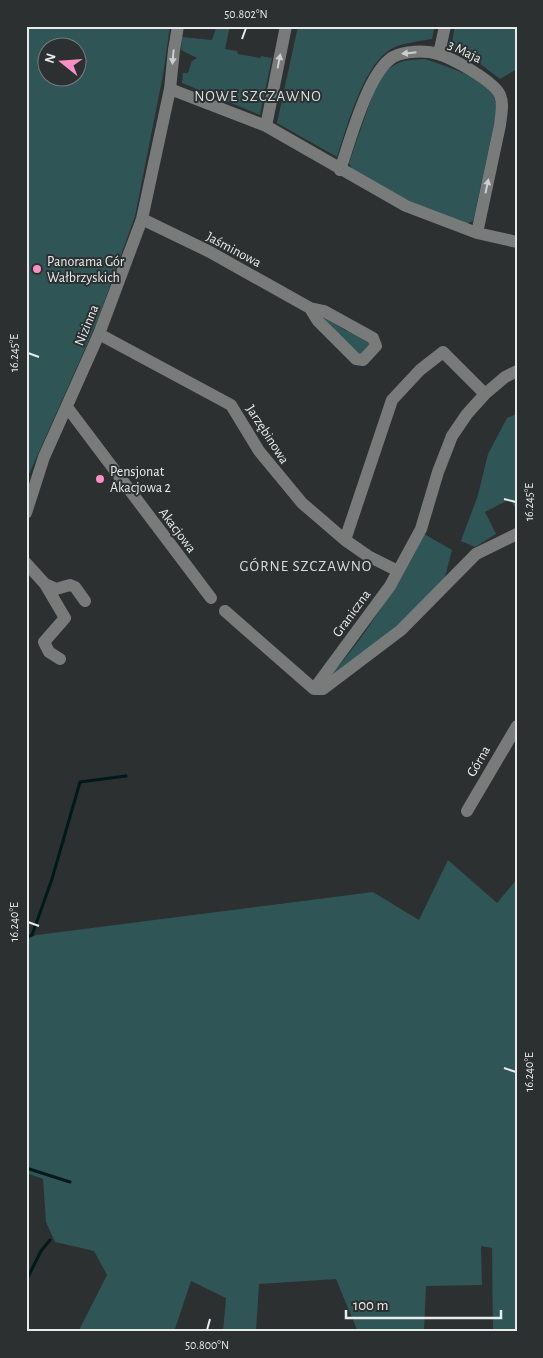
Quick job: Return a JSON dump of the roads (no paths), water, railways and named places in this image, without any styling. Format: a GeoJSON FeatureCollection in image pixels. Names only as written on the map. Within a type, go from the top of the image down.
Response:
{"type":"FeatureCollection","features":[{"type":"Feature","properties":{"kind":"street","name":"Nizinna"},"geometry":{"type":"LineString","coordinates":[[26,513],[44,457],[99,334],[142,218],[170,89],[178,26]]}},
{"type":"Feature","properties":{"kind":"street"},"geometry":{"type":"LineString","coordinates":[[266,126],[286,26]]}},
{"type":"Feature","properties":{"kind":"street"},"geometry":{"type":"LineString","coordinates":[[439,54],[445,26]]}},
{"type":"Feature","properties":{"kind":"street","name":"3 Maja"},"geometry":{"type":"LineString","coordinates":[[340,170],[370,86],[379,71],[392,58],[402,54],[429,52],[439,54],[484,78],[495,87],[501,96],[503,107],[500,125],[477,233]]}},
{"type":"Feature","properties":{"kind":"street"},"geometry":{"type":"LineString","coordinates":[[170,89],[266,126],[406,206],[477,233],[517,242]]}},
{"type":"Feature","properties":{"kind":"street","name":"Jaśminowa"},"geometry":{"type":"LineString","coordinates":[[142,218],[210,252],[310,308],[324,311],[373,338],[376,346],[363,360],[356,359],[318,321],[310,308]]}},
{"type":"Feature","properties":{"kind":"street","name":"Jarzębinowa"},"geometry":{"type":"LineString","coordinates":[[99,334],[231,405],[259,451],[280,480],[302,504],[345,540],[368,556],[398,571]]}},
{"type":"Feature","properties":{"kind":"street"},"geometry":{"type":"LineString","coordinates":[[345,540],[392,400],[420,370],[443,352],[485,394]]}},
{"type":"Feature","properties":{"kind":"street","name":"Graniczna"},"geometry":{"type":"LineString","coordinates":[[314,689],[390,586],[421,529],[438,472],[452,436],[467,414],[485,394],[505,377],[517,371]]}},
{"type":"Feature","properties":{"kind":"street","name":"Akacjowa"},"geometry":{"type":"LineString","coordinates":[[67,407],[211,598]]}},
{"type":"Feature","properties":{"kind":"street"},"geometry":{"type":"LineString","coordinates":[[225,611],[314,689],[323,688],[401,630],[476,554],[517,534]]}},
{"type":"Feature","properties":{"kind":"street"},"geometry":{"type":"LineString","coordinates":[[26,563],[45,584],[65,618],[44,642],[49,652],[60,659]]}},
{"type":"Feature","properties":{"kind":"street"},"geometry":{"type":"LineString","coordinates":[[45,584],[56,589],[70,585],[75,588],[85,601]]}},
{"type":"Feature","properties":{"kind":"street","name":"Górna"},"geometry":{"type":"LineString","coordinates":[[467,811],[517,726]]}},
{"type":"Feature","properties":{"kind":"waterway"},"geometry":{"type":"LineString","coordinates":[[26,938],[32,935],[52,879],[80,782],[126,776]]}},
{"type":"Feature","properties":{"kind":"waterway"},"geometry":{"type":"LineString","coordinates":[[26,1168],[70,1182]]}},
{"type":"Feature","properties":{"kind":"waterway"},"geometry":{"type":"LineString","coordinates":[[26,1281],[41,1251],[50,1240]]}},
{"type":"Feature","properties":{"kind":"place","name":"Panorama Gór Wałbrzyskich"},"geometry":{"type":"Point","coordinates":[37,269]}},
{"type":"Feature","properties":{"kind":"place","name":"Pensjonat Akacjowa 2"},"geometry":{"type":"Point","coordinates":[100,479]}},
{"type":"Feature","properties":{"kind":"district","name":"NOWE SZCZAWNO"},"geometry":{"type":"Point","coordinates":[258,96]}},
{"type":"Feature","properties":{"kind":"district","name":"GÓRNE SZCZAWNO"},"geometry":{"type":"Point","coordinates":[306,566]}}]}
